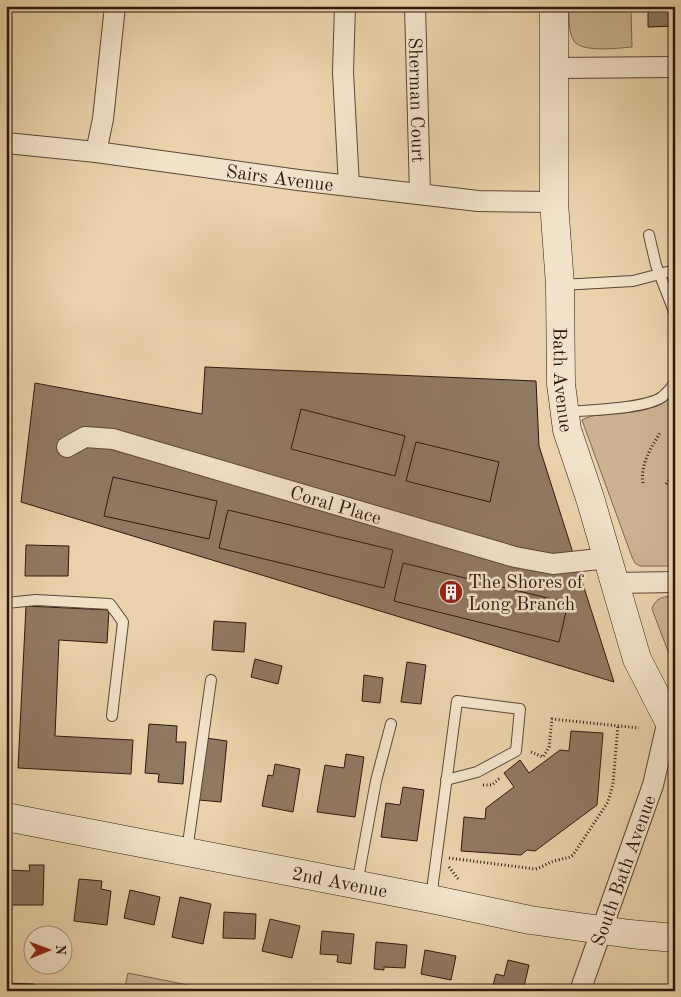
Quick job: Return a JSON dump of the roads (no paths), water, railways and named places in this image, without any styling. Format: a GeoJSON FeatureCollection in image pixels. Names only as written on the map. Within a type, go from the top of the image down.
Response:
{"type":"FeatureCollection","features":[{"type":"Feature","properties":{"kind":"street"},"geometry":{"type":"LineString","coordinates":[[96,152],[103,119],[115,6]]}},
{"type":"Feature","properties":{"kind":"street"},"geometry":{"type":"LineString","coordinates":[[345,6],[343,72],[349,186]]}},
{"type":"Feature","properties":{"kind":"street","name":"Sherman Court"},"geometry":{"type":"LineString","coordinates":[[415,6],[420,194]]}},
{"type":"Feature","properties":{"kind":"street","name":"Bath Avenue"},"geometry":{"type":"LineString","coordinates":[[554,6],[554,202],[560,285],[561,384],[565,412],[571,444],[590,498],[637,659],[651,689],[671,713]]}},
{"type":"Feature","properties":{"kind":"street"},"geometry":{"type":"LineString","coordinates":[[555,68],[675,67]]}},
{"type":"Feature","properties":{"kind":"street","name":"Sairs Avenue"},"geometry":{"type":"LineString","coordinates":[[6,143],[96,152],[349,186],[478,201],[554,202]]}},
{"type":"Feature","properties":{"kind":"street","name":"Coral Place"},"geometry":{"type":"LineString","coordinates":[[67,447],[85,437],[113,438],[515,557],[553,564],[612,570],[675,582]]}},
{"type":"Feature","properties":{"kind":"street","name":"South Bath Avenue"},"geometry":{"type":"LineString","coordinates":[[580,991],[657,770],[671,713]]}},
{"type":"Feature","properties":{"kind":"street"},"geometry":{"type":"LineString","coordinates":[[657,770],[669,759],[675,758]]}},
{"type":"Feature","properties":{"kind":"street","name":"2nd Avenue"},"geometry":{"type":"LineString","coordinates":[[6,817],[431,899],[530,920],[602,931],[675,938]]}},
{"type":"Feature","properties":{"kind":"lane"},"geometry":{"type":"LineString","coordinates":[[648,235],[675,314]]}},
{"type":"Feature","properties":{"kind":"lane"},"geometry":{"type":"LineString","coordinates":[[560,285],[633,281],[675,270]]}},
{"type":"Feature","properties":{"kind":"lane"},"geometry":{"type":"LineString","coordinates":[[565,412],[651,402],[662,397],[675,382]]}},
{"type":"Feature","properties":{"kind":"lane"},"geometry":{"type":"LineString","coordinates":[[6,603],[36,600],[110,604],[123,622],[112,716]]}},
{"type":"Feature","properties":{"kind":"lane"},"geometry":{"type":"LineString","coordinates":[[187,852],[211,680]]}},
{"type":"Feature","properties":{"kind":"lane"},"geometry":{"type":"LineString","coordinates":[[431,899],[446,780],[457,701],[520,709],[516,751],[477,772],[446,780]]}},
{"type":"Feature","properties":{"kind":"lane"},"geometry":{"type":"LineString","coordinates":[[357,885],[376,781],[391,724]]}},
{"type":"Feature","properties":{"kind":"place","name":"The Shores of Long Branch"},"geometry":{"type":"Point","coordinates":[451,592]}}]}
